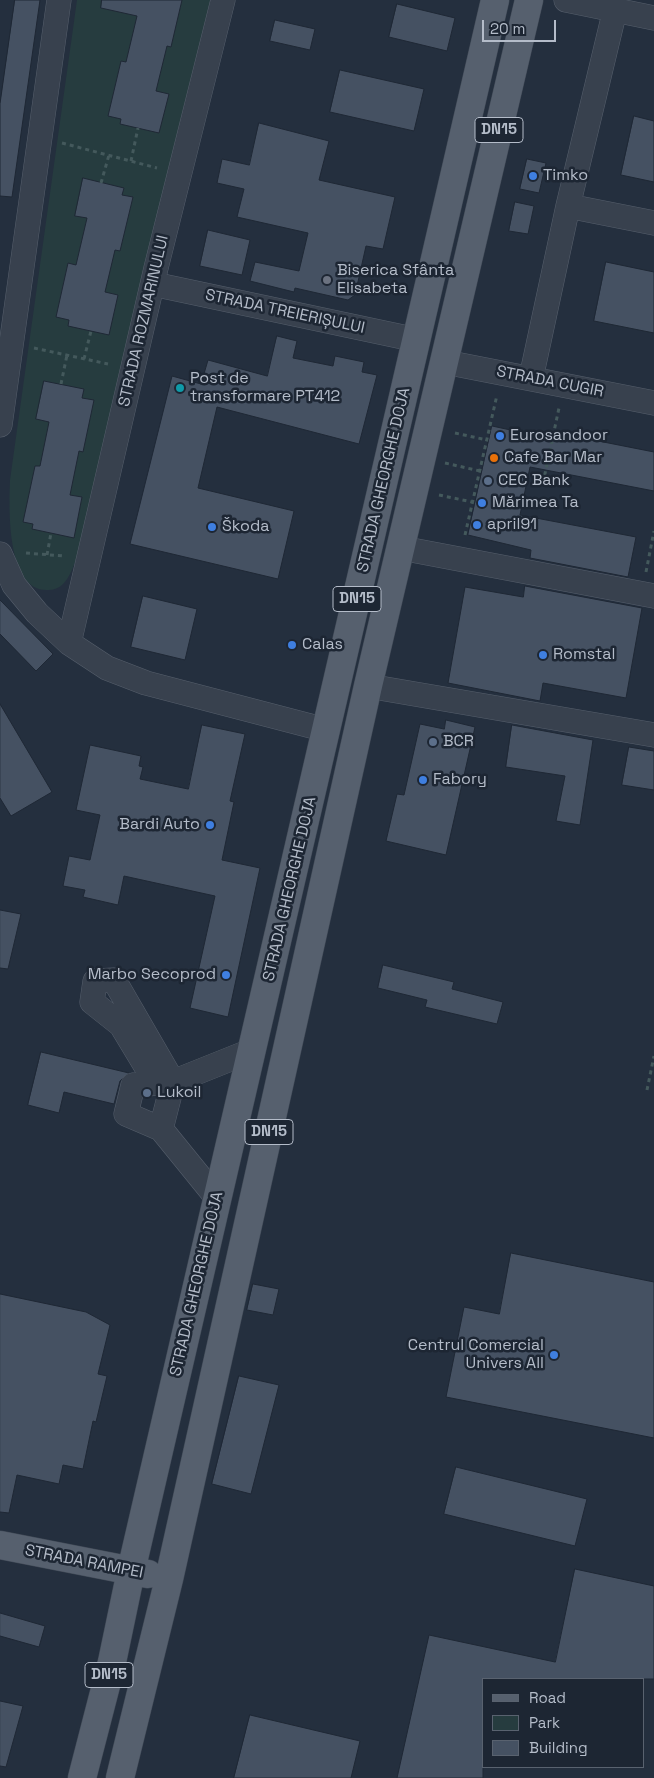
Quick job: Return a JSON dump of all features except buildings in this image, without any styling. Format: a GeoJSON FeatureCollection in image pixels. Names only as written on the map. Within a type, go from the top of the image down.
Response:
{"type":"FeatureCollection","features":[{"type":"Feature","properties":{"kind":"main road","name":"STRADA GHEORGHE DOJA"},"geometry":{"type":"LineString","coordinates":[[82,1778],[112,1662],[131,1571],[495,0]]}},
{"type":"Feature","properties":{"kind":"main road","name":"STRADA GHEORGHE DOJA"},"geometry":{"type":"LineString","coordinates":[[120,1778],[169,1579],[368,686],[529,0]]}},
{"type":"Feature","properties":{"kind":"main road","name":"STRADA RAMPEI"},"geometry":{"type":"LineString","coordinates":[[0,1545],[169,1579]]}},
{"type":"Feature","properties":{"kind":"street"},"geometry":{"type":"LineString","coordinates":[[0,425],[59,0]]}},
{"type":"Feature","properties":{"kind":"street","name":"STRADA ROZMARINULUI"},"geometry":{"type":"LineString","coordinates":[[69,643],[153,284],[223,0]]}},
{"type":"Feature","properties":{"kind":"street"},"geometry":{"type":"LineString","coordinates":[[566,0],[654,18]]}},
{"type":"Feature","properties":{"kind":"street"},"geometry":{"type":"LineString","coordinates":[[531,378],[568,206],[615,10]]}},
{"type":"Feature","properties":{"kind":"street"},"geometry":{"type":"LineString","coordinates":[[568,206],[654,224]]}},
{"type":"Feature","properties":{"kind":"street","name":"STRADA TREIERIȘULUI"},"geometry":{"type":"LineString","coordinates":[[153,284],[417,340]]}},
{"type":"Feature","properties":{"kind":"street","name":"STRADA CUGIR"},"geometry":{"type":"LineString","coordinates":[[445,362],[654,402]]}},
{"type":"Feature","properties":{"kind":"street"},"geometry":{"type":"LineString","coordinates":[[401,548],[648,595]]}},
{"type":"Feature","properties":{"kind":"street"},"geometry":{"type":"LineString","coordinates":[[11,554],[14,585],[37,614],[69,643],[107,668],[146,683],[326,730]]}},
{"type":"Feature","properties":{"kind":"street"},"geometry":{"type":"LineString","coordinates":[[368,686],[654,735]]}},
{"type":"Feature","properties":{"kind":"street"},"geometry":{"type":"LineString","coordinates":[[217,1198],[161,1129],[126,1114],[133,1085],[165,1082],[253,1050]]}},
{"type":"Feature","properties":{"kind":"street"},"geometry":{"type":"LineString","coordinates":[[161,1129],[165,1082]]}},
{"type":"Feature","properties":{"kind":"path"},"geometry":{"type":"LineString","coordinates":[[131,161],[138,128]]}},
{"type":"Feature","properties":{"kind":"path"},"geometry":{"type":"LineString","coordinates":[[57,142],[167,170]]}},
{"type":"Feature","properties":{"kind":"path"},"geometry":{"type":"LineString","coordinates":[[102,183],[109,155]]}},
{"type":"Feature","properties":{"kind":"path"},"geometry":{"type":"LineString","coordinates":[[84,359],[91,331]]}},
{"type":"Feature","properties":{"kind":"path"},"geometry":{"type":"LineString","coordinates":[[29,347],[113,365]]}},
{"type":"Feature","properties":{"kind":"path"},"geometry":{"type":"LineString","coordinates":[[61,384],[67,355]]}},
{"type":"Feature","properties":{"kind":"path"},"geometry":{"type":"LineString","coordinates":[[459,560],[502,373]]}},
{"type":"Feature","properties":{"kind":"path"},"geometry":{"type":"LineString","coordinates":[[542,483],[565,385]]}},
{"type":"Feature","properties":{"kind":"path"},"geometry":{"type":"LineString","coordinates":[[447,431],[487,440]]}},
{"type":"Feature","properties":{"kind":"path"},"geometry":{"type":"LineString","coordinates":[[440,462],[480,471]]}},
{"type":"Feature","properties":{"kind":"path"},"geometry":{"type":"LineString","coordinates":[[432,493],[472,502]]}},
{"type":"Feature","properties":{"kind":"path"},"geometry":{"type":"LineString","coordinates":[[648,595],[654,531]]}},
{"type":"Feature","properties":{"kind":"path"},"geometry":{"type":"LineString","coordinates":[[47,554],[51,533]]}},
{"type":"Feature","properties":{"kind":"path"},"geometry":{"type":"LineString","coordinates":[[11,554],[67,556]]}},
{"type":"Feature","properties":{"kind":"path"},"geometry":{"type":"LineString","coordinates":[[647,1090],[654,1056]]}},
{"type":"Feature","properties":{"kind":"green space"},"geometry":{"type":"Polygon","coordinates":[[[77,0],[212,0],[77,557],[64,583],[60,587],[49,590],[35,587],[25,578],[18,564],[13,547],[11,528],[10,480],[77,0]]]}},
{"type":"Feature","properties":{"kind":"place","name":"Timko"},"geometry":{"type":"Point","coordinates":[533,176]}},
{"type":"Feature","properties":{"kind":"place","name":"Biserica Sfânta Elisabeta"},"geometry":{"type":"Point","coordinates":[327,280]}},
{"type":"Feature","properties":{"kind":"place","name":"Post de transformare PT412"},"geometry":{"type":"Point","coordinates":[180,388]}},
{"type":"Feature","properties":{"kind":"place","name":"Eurosandoor"},"geometry":{"type":"Point","coordinates":[500,436]}},
{"type":"Feature","properties":{"kind":"place","name":"Cafe Bar Mar"},"geometry":{"type":"Point","coordinates":[494,458]}},
{"type":"Feature","properties":{"kind":"place","name":"CEC Bank"},"geometry":{"type":"Point","coordinates":[488,481]}},
{"type":"Feature","properties":{"kind":"place","name":"Mărimea Ta"},"geometry":{"type":"Point","coordinates":[482,503]}},
{"type":"Feature","properties":{"kind":"place","name":"april91"},"geometry":{"type":"Point","coordinates":[477,525]}},
{"type":"Feature","properties":{"kind":"place","name":"Škoda"},"geometry":{"type":"Point","coordinates":[212,527]}},
{"type":"Feature","properties":{"kind":"place","name":"Calas"},"geometry":{"type":"Point","coordinates":[292,645]}},
{"type":"Feature","properties":{"kind":"place","name":"Romstal"},"geometry":{"type":"Point","coordinates":[543,655]}},
{"type":"Feature","properties":{"kind":"place","name":"BCR"},"geometry":{"type":"Point","coordinates":[433,742]}},
{"type":"Feature","properties":{"kind":"place","name":"Fabory"},"geometry":{"type":"Point","coordinates":[423,780]}},
{"type":"Feature","properties":{"kind":"place","name":"Bardi Auto"},"geometry":{"type":"Point","coordinates":[210,825]}},
{"type":"Feature","properties":{"kind":"place","name":"Marbo Secoprod"},"geometry":{"type":"Point","coordinates":[226,975]}},
{"type":"Feature","properties":{"kind":"place","name":"Lukoil"},"geometry":{"type":"Point","coordinates":[147,1093]}},
{"type":"Feature","properties":{"kind":"place","name":"Centrul Comercial Univers All"},"geometry":{"type":"Point","coordinates":[554,1355]}}]}
